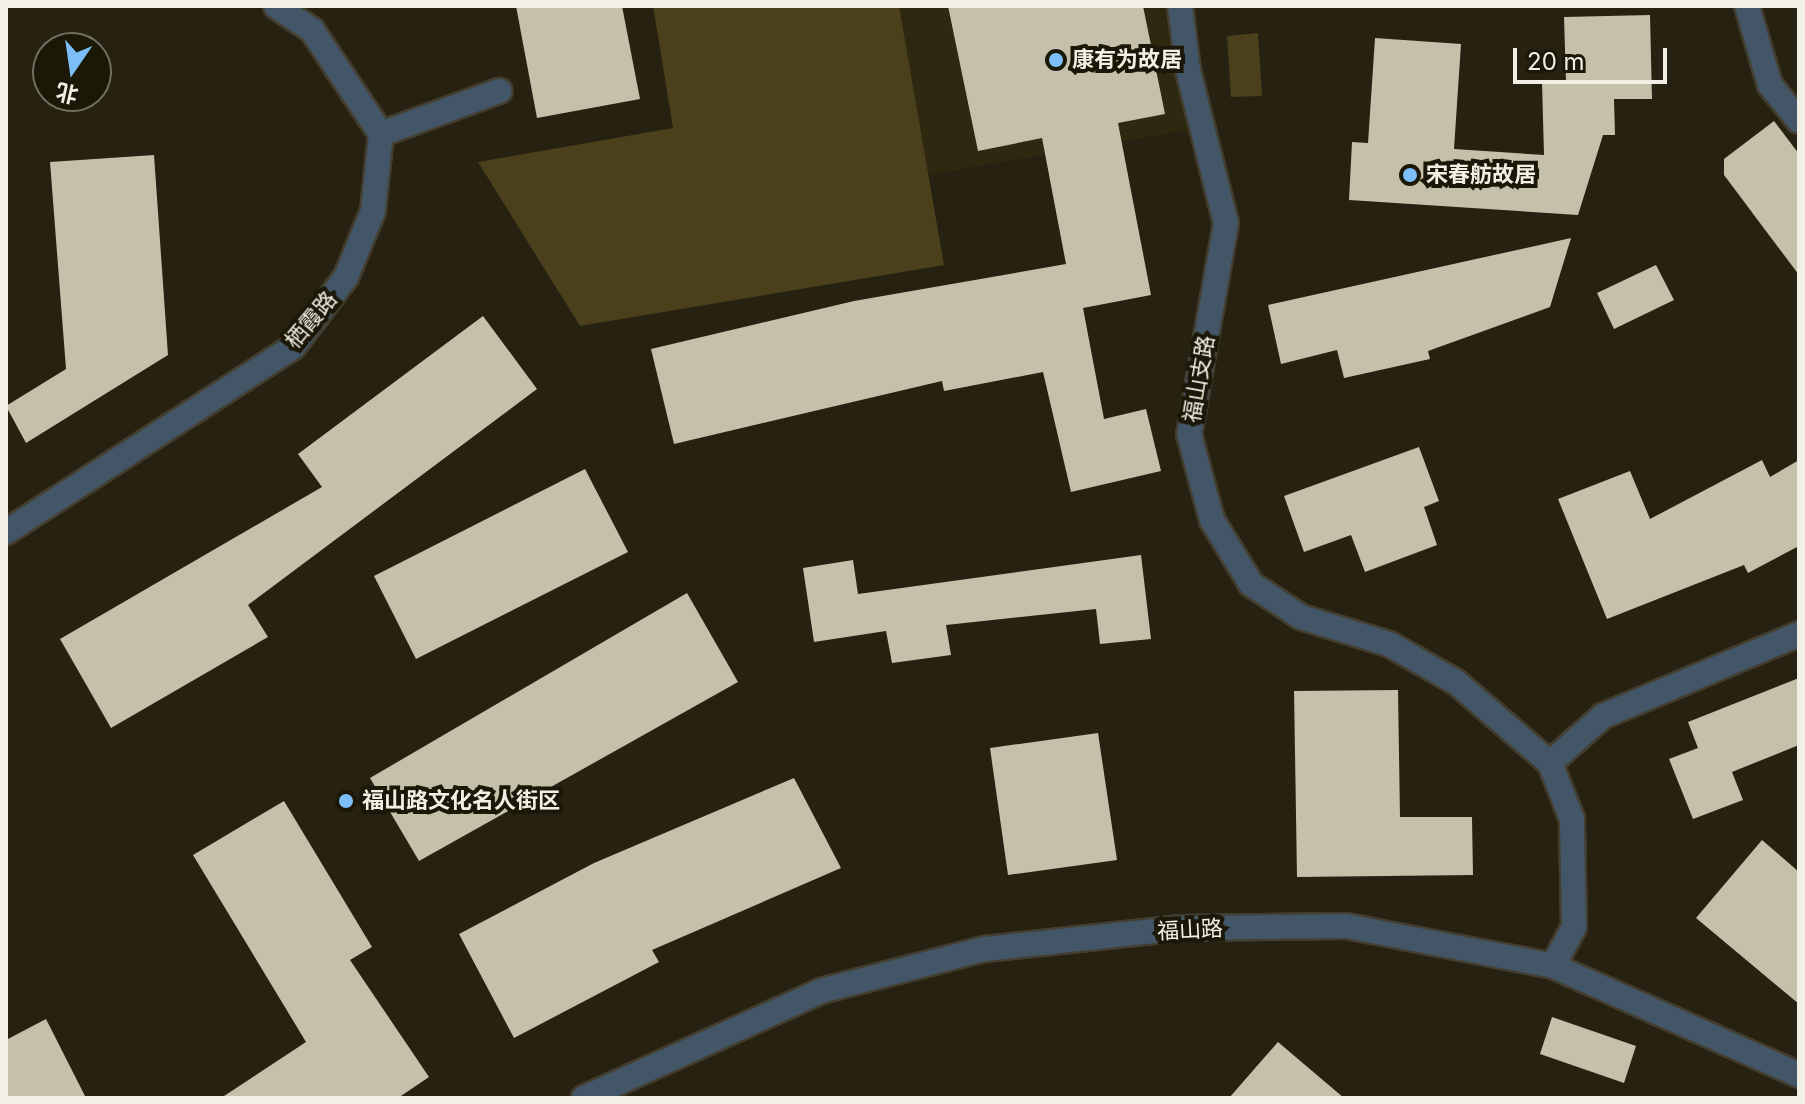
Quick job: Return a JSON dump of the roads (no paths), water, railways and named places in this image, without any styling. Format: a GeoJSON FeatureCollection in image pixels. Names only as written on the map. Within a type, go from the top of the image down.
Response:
{"type":"FeatureCollection","features":[{"type":"Feature","properties":{"kind":"street"},"geometry":{"type":"LineString","coordinates":[[276,6],[312,30],[381,134],[499,91]]}},
{"type":"Feature","properties":{"kind":"street","name":"福山支路"},"geometry":{"type":"LineString","coordinates":[[1180,6],[1188,70],[1226,223],[1189,434],[1212,520],[1251,584],[1301,617],[1389,644],[1456,682],[1550,763],[1572,819],[1574,927],[1553,966]]}},
{"type":"Feature","properties":{"kind":"street"},"geometry":{"type":"LineString","coordinates":[[1747,6],[1770,85],[1799,121]]}},
{"type":"Feature","properties":{"kind":"street","name":"栖霞路"},"geometry":{"type":"LineString","coordinates":[[6,532],[293,347],[357,251],[373,211],[381,134]]}},
{"type":"Feature","properties":{"kind":"street"},"geometry":{"type":"LineString","coordinates":[[1550,763],[1603,716],[1799,634]]}},
{"type":"Feature","properties":{"kind":"street","name":"福山路"},"geometry":{"type":"LineString","coordinates":[[584,1098],[821,991],[985,949],[1182,928],[1346,926],[1553,966],[1799,1075]]}},
{"type":"Feature","properties":{"kind":"place","name":"康有为故居"},"geometry":{"type":"Point","coordinates":[1056,60]}},
{"type":"Feature","properties":{"kind":"place","name":"宋春舫故居"},"geometry":{"type":"Point","coordinates":[1410,175]}},
{"type":"Feature","properties":{"kind":"place","name":"福山路文化名人街区"},"geometry":{"type":"Point","coordinates":[346,801]}}]}
